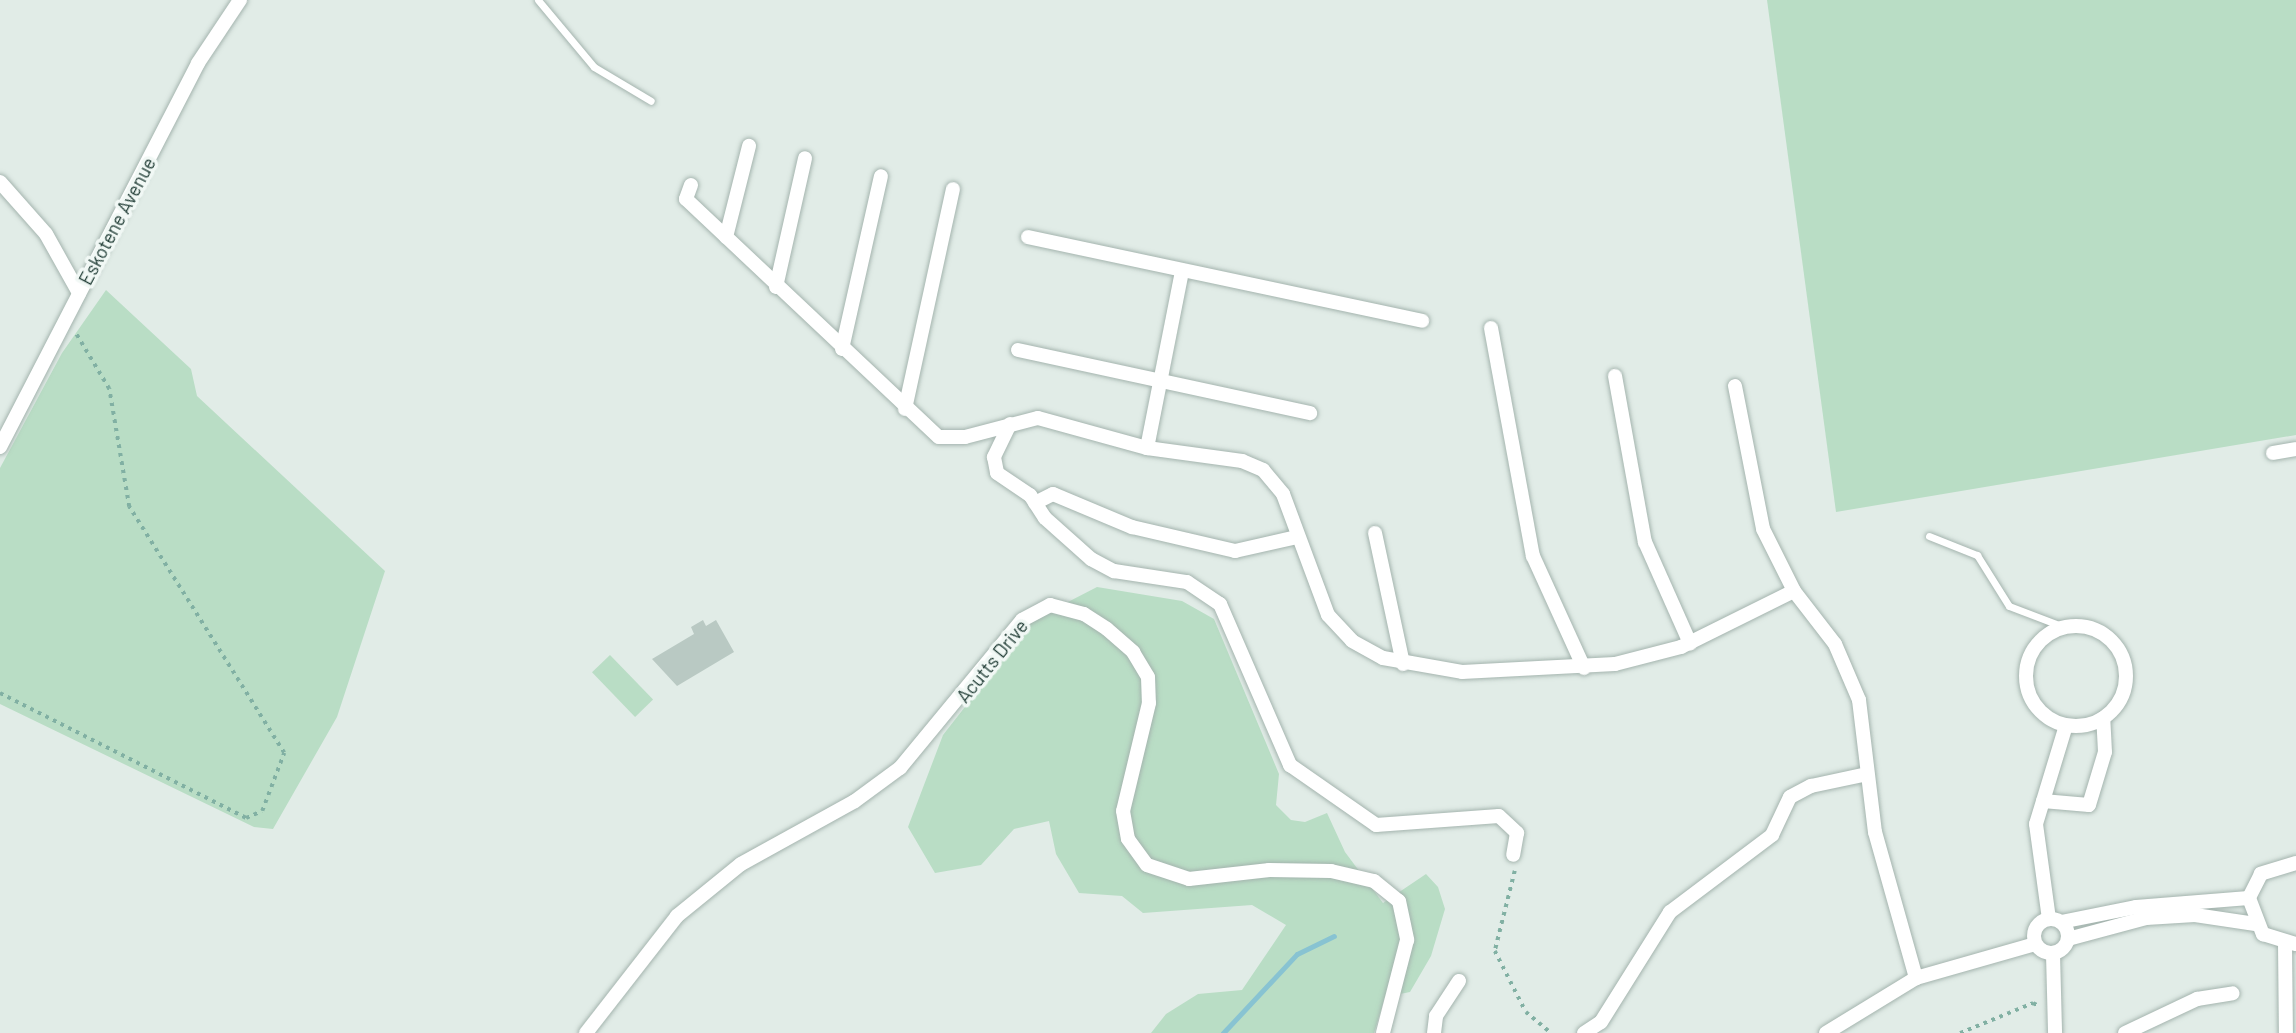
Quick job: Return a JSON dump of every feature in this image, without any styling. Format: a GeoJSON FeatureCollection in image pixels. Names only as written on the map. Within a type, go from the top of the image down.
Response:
{"type":"FeatureCollection","features":[{"type":"Feature","properties":{"kind":"street","name":"Eskotene Avenue"},"geometry":{"type":"LineString","coordinates":[[0,447],[198,63],[240,0]]}},
{"type":"Feature","properties":{"kind":"street"},"geometry":{"type":"LineString","coordinates":[[726,237],[749,146]]}},
{"type":"Feature","properties":{"kind":"street"},"geometry":{"type":"LineString","coordinates":[[776,287],[805,158]]}},
{"type":"Feature","properties":{"kind":"street"},"geometry":{"type":"LineString","coordinates":[[842,349],[880,176]]}},
{"type":"Feature","properties":{"kind":"street"},"geometry":{"type":"LineString","coordinates":[[0,182],[52,243],[79,293]]}},
{"type":"Feature","properties":{"kind":"street"},"geometry":{"type":"LineString","coordinates":[[691,185],[686,199],[905,409],[946,439],[1030,417],[1049,419],[1146,447],[1257,467],[1279,487],[1318,597],[1336,625],[1358,646],[1403,664],[1462,672],[1584,668],[1690,643],[1794,591]]}},
{"type":"Feature","properties":{"kind":"street"},"geometry":{"type":"LineString","coordinates":[[905,409],[953,189]]}},
{"type":"Feature","properties":{"kind":"street"},"geometry":{"type":"LineString","coordinates":[[1028,237],[1422,321]]}},
{"type":"Feature","properties":{"kind":"street"},"geometry":{"type":"LineString","coordinates":[[1146,447],[1182,271]]}},
{"type":"Feature","properties":{"kind":"street"},"geometry":{"type":"LineString","coordinates":[[1491,328],[1532,556],[1584,668]]}},
{"type":"Feature","properties":{"kind":"street"},"geometry":{"type":"LineString","coordinates":[[1018,350],[1310,413]]}},
{"type":"Feature","properties":{"kind":"street"},"geometry":{"type":"LineString","coordinates":[[1615,376],[1645,542],[1690,643]]}},
{"type":"Feature","properties":{"kind":"street"},"geometry":{"type":"LineString","coordinates":[[1735,386],[1763,529],[1794,591],[1813,610],[1848,668],[1862,715],[1878,849],[1916,978]]}},
{"type":"Feature","properties":{"kind":"street"},"geometry":{"type":"LineString","coordinates":[[1010,424],[995,454],[995,467],[999,476],[1035,503],[1100,564],[1187,582],[1220,604],[1286,761],[1308,779],[1382,826],[1499,816],[1517,833],[1513,855]]}},
{"type":"Feature","properties":{"kind":"street"},"geometry":{"type":"LineString","coordinates":[[2273,453],[2296,449]]}},
{"type":"Feature","properties":{"kind":"street"},"geometry":{"type":"LineString","coordinates":[[1035,503],[1053,494],[1132,527],[1235,551],[1297,537]]}},
{"type":"Feature","properties":{"kind":"street"},"geometry":{"type":"LineString","coordinates":[[1375,533],[1403,664]]}},
{"type":"Feature","properties":{"kind":"street","name":"Acutts Drive"},"geometry":{"type":"LineString","coordinates":[[586,1033],[677,916],[741,864],[855,801],[900,768],[1022,620],[1051,604],[1084,614],[1107,629],[1133,652],[1148,677],[1149,703],[1123,811],[1128,839],[1147,865],[1189,879],[1269,870],[1331,871],[1374,881],[1399,901],[1406,940],[1383,1033]]}},
{"type":"Feature","properties":{"kind":"street"},"geometry":{"type":"LineString","coordinates":[[2079,625],[2107,635],[2124,660],[2125,690],[2103,718],[2066,725],[2040,711],[2026,677],[2038,642],[2064,626],[2079,625]]}},
{"type":"Feature","properties":{"kind":"street"},"geometry":{"type":"LineString","coordinates":[[2043,801],[2090,805],[2105,752],[2103,718]]}},
{"type":"Feature","properties":{"kind":"street"},"geometry":{"type":"LineString","coordinates":[[2066,725],[2036,833],[2055,921],[2068,939]]}},
{"type":"Feature","properties":{"kind":"street"},"geometry":{"type":"LineString","coordinates":[[1584,1033],[1601,1022],[1670,912],[1772,835],[1790,797],[1811,786],[1867,774]]}},
{"type":"Feature","properties":{"kind":"street"},"geometry":{"type":"LineString","coordinates":[[2255,924],[2249,898],[2261,874],[2296,863]]}},
{"type":"Feature","properties":{"kind":"street"},"geometry":{"type":"LineString","coordinates":[[2035,944],[2038,925],[2055,921],[2136,906],[2249,898]]}},
{"type":"Feature","properties":{"kind":"street"},"geometry":{"type":"LineString","coordinates":[[2057,1032],[2053,954],[2068,939],[2146,918],[2207,916],[2255,924],[2291,944],[2286,1033]]}},
{"type":"Feature","properties":{"kind":"street"},"geometry":{"type":"LineString","coordinates":[[1826,1033],[1916,978],[2035,944],[2053,954]]}},
{"type":"Feature","properties":{"kind":"street"},"geometry":{"type":"LineString","coordinates":[[1433,1033],[1436,1016],[1459,981]]}},
{"type":"Feature","properties":{"kind":"street"},"geometry":{"type":"LineString","coordinates":[[2125,1033],[2197,999],[2233,993]]}},
{"type":"Feature","properties":{"kind":"lane"},"geometry":{"type":"LineString","coordinates":[[538,0],[594,67],[652,101]]}},
{"type":"Feature","properties":{"kind":"lane"},"geometry":{"type":"LineString","coordinates":[[1929,536],[1977,555],[2009,606],[2064,626]]}},
{"type":"Feature","properties":{"kind":"path"},"geometry":{"type":"LineString","coordinates":[[0,693],[246,818],[262,811],[284,753],[129,507],[109,388],[66,318]]}},
{"type":"Feature","properties":{"kind":"path"},"geometry":{"type":"LineString","coordinates":[[1513,855],[1516,873],[1495,951],[1526,1012],[1552,1033]]}},
{"type":"Feature","properties":{"kind":"path"},"geometry":{"type":"LineString","coordinates":[[1960,1033],[2033,1003],[2055,1013]]}},
{"type":"Feature","properties":{"kind":"green space"},"geometry":{"type":"Polygon","coordinates":[[[1767,0],[2296,0],[2296,435],[1836,512],[1767,0]]]}},
{"type":"Feature","properties":{"kind":"green space"},"geometry":{"type":"Polygon","coordinates":[[[106,290],[191,369],[197,396],[385,571],[337,717],[273,829],[254,827],[0,704],[0,468],[62,353],[106,290]]]}},
{"type":"Feature","properties":{"kind":"green space"},"geometry":{"type":"Polygon","coordinates":[[[1097,587],[1182,601],[1214,619],[1279,774],[1276,805],[1291,820],[1305,822],[1327,813],[1345,852],[1383,903],[1426,874],[1438,887],[1445,909],[1431,956],[1410,992],[1385,997],[1374,1033],[1151,1033],[1166,1014],[1198,994],[1242,990],[1286,925],[1252,905],[1143,913],[1122,896],[1079,893],[1056,854],[1049,821],[1014,829],[981,865],[935,873],[908,827],[943,735],[1033,620],[1097,587]]]}},
{"type":"Feature","properties":{"kind":"green space"},"geometry":{"type":"Polygon","coordinates":[[[610,655],[653,700],[635,717],[592,672],[610,655]]]}},
{"type":"Feature","properties":{"kind":"building"},"geometry":{"type":"Polygon","coordinates":[[[703,620],[706,626],[716,620],[734,652],[677,686],[652,659],[694,634],[691,627],[703,620]]]}},
{"type":"Feature","properties":{"kind":"waterway"},"geometry":{"type":"LineString","coordinates":[[1223,1033],[1297,954],[1334,936]]}}]}
